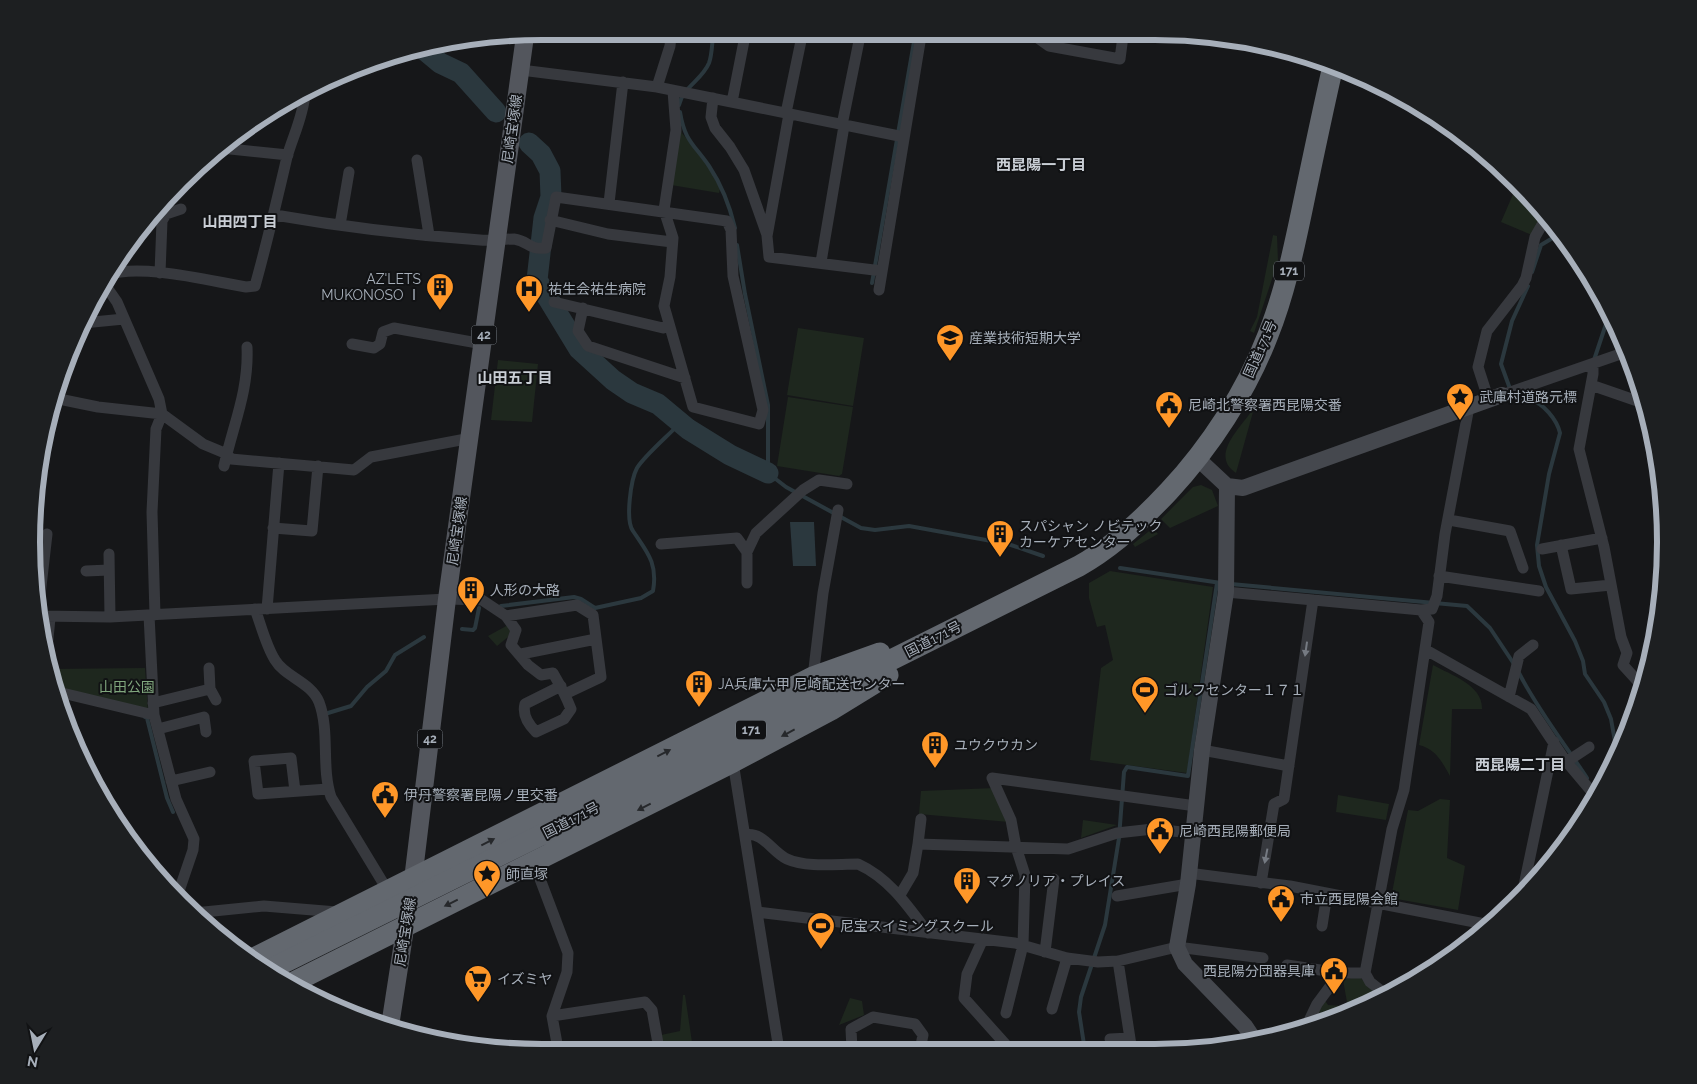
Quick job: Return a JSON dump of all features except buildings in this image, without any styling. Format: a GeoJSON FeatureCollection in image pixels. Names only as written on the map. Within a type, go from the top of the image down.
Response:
{"type":"FeatureCollection","features":[{"type":"Feature","properties":{"kind":"highway","name":"国道171号"},"geometry":{"type":"LineString","coordinates":[[276,967],[958,627],[1098,555],[1154,508],[1197,458],[1240,393],[1268,335],[1281,298],[1332,73]]}},
{"type":"Feature","properties":{"kind":"highway"},"geometry":{"type":"LineString","coordinates":[[258,956],[814,678],[958,627]]}},
{"type":"Feature","properties":{"kind":"highway"},"geometry":{"type":"LineString","coordinates":[[298,980],[478,889],[534,863],[831,710],[910,662],[958,627]]}},
{"type":"Feature","properties":{"kind":"main road","name":"尼崎宝塚線"},"geometry":{"type":"LineString","coordinates":[[391,1020],[413,879],[447,599],[471,438],[524,41]]}},
{"type":"Feature","properties":{"kind":"street"},"geometry":{"type":"LineString","coordinates":[[657,87],[671,40]]}},
{"type":"Feature","properties":{"kind":"street"},"geometry":{"type":"LineString","coordinates":[[732,102],[744,40]]}},
{"type":"Feature","properties":{"kind":"street"},"geometry":{"type":"LineString","coordinates":[[767,236],[801,40]]}},
{"type":"Feature","properties":{"kind":"street"},"geometry":{"type":"LineString","coordinates":[[821,262],[859,40]]}},
{"type":"Feature","properties":{"kind":"street"},"geometry":{"type":"LineString","coordinates":[[879,290],[920,40]]}},
{"type":"Feature","properties":{"kind":"street"},"geometry":{"type":"LineString","coordinates":[[1041,40],[1049,46],[1120,59],[1122,40]]}},
{"type":"Feature","properties":{"kind":"street"},"geometry":{"type":"LineString","coordinates":[[521,70],[657,87],[904,138]]}},
{"type":"Feature","properties":{"kind":"street"},"geometry":{"type":"LineString","coordinates":[[609,203],[623,82]]}},
{"type":"Feature","properties":{"kind":"street"},"geometry":{"type":"LineString","coordinates":[[275,215],[340,225],[429,235],[522,240],[541,249],[556,196],[664,210],[726,221],[730,230],[733,276],[763,410],[759,424],[693,407],[664,306],[670,277],[672,242],[664,210],[681,93]]}},
{"type":"Feature","properties":{"kind":"street"},"geometry":{"type":"LineString","coordinates":[[713,98],[711,117],[715,128],[730,147],[744,170],[767,236],[769,257],[882,271]]}},
{"type":"Feature","properties":{"kind":"street"},"geometry":{"type":"LineString","coordinates":[[118,274],[160,273],[255,286],[275,215],[288,155],[303,113],[304,100]]}},
{"type":"Feature","properties":{"kind":"street"},"geometry":{"type":"LineString","coordinates":[[230,149],[288,155]]}},
{"type":"Feature","properties":{"kind":"street"},"geometry":{"type":"LineString","coordinates":[[417,160],[429,235]]}},
{"type":"Feature","properties":{"kind":"street"},"geometry":{"type":"LineString","coordinates":[[340,225],[349,172]]}},
{"type":"Feature","properties":{"kind":"street"},"geometry":{"type":"LineString","coordinates":[[160,273],[162,221],[166,214],[181,209]]}},
{"type":"Feature","properties":{"kind":"street"},"geometry":{"type":"LineString","coordinates":[[550,220],[608,234],[672,242]]}},
{"type":"Feature","properties":{"kind":"street"},"geometry":{"type":"LineString","coordinates":[[1496,398],[1478,367],[1487,331],[1522,286],[1526,278],[1535,237],[1542,223]]}},
{"type":"Feature","properties":{"kind":"street"},"geometry":{"type":"LineString","coordinates":[[108,289],[117,302],[159,399],[162,414],[156,428],[152,512],[154,709],[176,799],[194,839],[193,850],[180,889]]}},
{"type":"Feature","properties":{"kind":"street"},"geometry":{"type":"LineString","coordinates":[[554,302],[663,328],[670,326]]}},
{"type":"Feature","properties":{"kind":"street"},"geometry":{"type":"LineString","coordinates":[[583,308],[578,331],[588,346],[685,378]]}},
{"type":"Feature","properties":{"kind":"street"},"geometry":{"type":"LineString","coordinates":[[91,322],[124,319]]}},
{"type":"Feature","properties":{"kind":"street"},"geometry":{"type":"LineString","coordinates":[[352,344],[374,348],[380,344],[383,332],[394,328],[483,344]]}},
{"type":"Feature","properties":{"kind":"street"},"geometry":{"type":"LineString","coordinates":[[224,466],[248,380],[250,349]]}},
{"type":"Feature","properties":{"kind":"street"},"geometry":{"type":"LineString","coordinates":[[1197,458],[1227,486],[1243,488],[1519,389],[1592,370],[1621,355]]}},
{"type":"Feature","properties":{"kind":"street"},"geometry":{"type":"LineString","coordinates":[[1592,370],[1635,397]]}},
{"type":"Feature","properties":{"kind":"street"},"geometry":{"type":"LineString","coordinates":[[1592,370],[1579,449],[1607,585],[1625,660],[1638,679]]}},
{"type":"Feature","properties":{"kind":"street"},"geometry":{"type":"LineString","coordinates":[[61,399],[97,407],[162,414],[203,444],[226,454],[231,459],[354,470],[371,457],[471,438]]}},
{"type":"Feature","properties":{"kind":"street"},"geometry":{"type":"LineString","coordinates":[[1381,990],[1370,982],[1364,973],[1392,829],[1404,790],[1426,650],[1430,605],[1440,576],[1445,534],[1470,407]]}},
{"type":"Feature","properties":{"kind":"street"},"geometry":{"type":"LineString","coordinates":[[268,609],[279,463]]}},
{"type":"Feature","properties":{"kind":"street"},"geometry":{"type":"LineString","coordinates":[[273,528],[312,531],[318,466]]}},
{"type":"Feature","properties":{"kind":"street"},"geometry":{"type":"LineString","coordinates":[[746,583],[748,552],[756,533],[804,490],[819,480],[847,484]]}},
{"type":"Feature","properties":{"kind":"street"},"geometry":{"type":"LineString","coordinates":[[1227,486],[1226,592],[1202,750],[1188,879],[1178,947],[1185,964],[1250,1035]]}},
{"type":"Feature","properties":{"kind":"street"},"geometry":{"type":"LineString","coordinates":[[814,678],[823,593],[837,515]]}},
{"type":"Feature","properties":{"kind":"street"},"geometry":{"type":"LineString","coordinates":[[1449,520],[1510,531],[1523,568]]}},
{"type":"Feature","properties":{"kind":"street"},"geometry":{"type":"LineString","coordinates":[[42,581],[47,534]]}},
{"type":"Feature","properties":{"kind":"street"},"geometry":{"type":"LineString","coordinates":[[661,544],[737,538],[748,552]]}},
{"type":"Feature","properties":{"kind":"street"},"geometry":{"type":"LineString","coordinates":[[1542,549],[1598,539]]}},
{"type":"Feature","properties":{"kind":"street"},"geometry":{"type":"LineString","coordinates":[[1561,545],[1571,588],[1607,585]]}},
{"type":"Feature","properties":{"kind":"street"},"geometry":{"type":"LineString","coordinates":[[109,554],[110,617]]}},
{"type":"Feature","properties":{"kind":"street"},"geometry":{"type":"LineString","coordinates":[[86,571],[109,570]]}},
{"type":"Feature","properties":{"kind":"street"},"geometry":{"type":"LineString","coordinates":[[1440,576],[1539,591]]}},
{"type":"Feature","properties":{"kind":"street"},"geometry":{"type":"LineString","coordinates":[[1226,592],[1313,600],[1430,605]]}},
{"type":"Feature","properties":{"kind":"street"},"geometry":{"type":"LineString","coordinates":[[46,617],[110,617],[447,599],[482,600],[506,616],[516,630],[511,645],[521,654],[528,665],[541,675],[553,673],[563,690],[601,677],[593,616],[577,605],[506,616]]}},
{"type":"Feature","properties":{"kind":"street"},"geometry":{"type":"LineString","coordinates":[[1261,883],[1274,804],[1284,799],[1313,600]]}},
{"type":"Feature","properties":{"kind":"street"},"geometry":{"type":"LineString","coordinates":[[255,609],[275,661],[308,688],[318,700],[323,716],[328,789],[388,891]]}},
{"type":"Feature","properties":{"kind":"street"},"geometry":{"type":"LineString","coordinates":[[521,654],[596,639]]}},
{"type":"Feature","properties":{"kind":"street"},"geometry":{"type":"LineString","coordinates":[[1509,693],[1519,656],[1533,645]]}},
{"type":"Feature","properties":{"kind":"street"},"geometry":{"type":"LineString","coordinates":[[1426,650],[1509,693],[1531,709],[1554,742],[1577,755],[1592,788]]}},
{"type":"Feature","properties":{"kind":"street"},"geometry":{"type":"LineString","coordinates":[[209,668],[210,689],[216,700]]}},
{"type":"Feature","properties":{"kind":"street"},"geometry":{"type":"LineString","coordinates":[[64,693],[154,709],[210,689]]}},
{"type":"Feature","properties":{"kind":"street"},"geometry":{"type":"LineString","coordinates":[[158,729],[204,717],[206,732]]}},
{"type":"Feature","properties":{"kind":"street"},"geometry":{"type":"LineString","coordinates":[[1525,881],[1554,742]]}},
{"type":"Feature","properties":{"kind":"street"},"geometry":{"type":"LineString","coordinates":[[1202,750],[1289,766]]}},
{"type":"Feature","properties":{"kind":"street"},"geometry":{"type":"LineString","coordinates":[[295,791],[291,758],[254,761],[256,799],[295,791],[328,789]]}},
{"type":"Feature","properties":{"kind":"street"},"geometry":{"type":"LineString","coordinates":[[733,762],[778,1044]]}},
{"type":"Feature","properties":{"kind":"street"},"geometry":{"type":"LineString","coordinates":[[171,781],[210,772]]}},
{"type":"Feature","properties":{"kind":"street"},"geometry":{"type":"LineString","coordinates":[[1006,1013],[1023,945],[1025,875],[1016,847],[1011,820],[992,778],[1196,806]]}},
{"type":"Feature","properties":{"kind":"street"},"geometry":{"type":"LineString","coordinates":[[900,895],[913,873],[921,819]]}},
{"type":"Feature","properties":{"kind":"street"},"geometry":{"type":"LineString","coordinates":[[918,844],[1068,849],[1117,833],[1153,829],[1192,833]]}},
{"type":"Feature","properties":{"kind":"street"},"geometry":{"type":"LineString","coordinates":[[745,834],[759,836],[787,859],[803,863],[858,864],[883,880],[900,895],[928,933]]}},
{"type":"Feature","properties":{"kind":"street"},"geometry":{"type":"LineString","coordinates":[[463,855],[478,889]]}},
{"type":"Feature","properties":{"kind":"street"},"geometry":{"type":"LineString","coordinates":[[534,863],[568,953],[567,972],[552,1016],[557,1044]]}},
{"type":"Feature","properties":{"kind":"street"},"geometry":{"type":"LineString","coordinates":[[1045,952],[1054,879]]}},
{"type":"Feature","properties":{"kind":"street"},"geometry":{"type":"LineString","coordinates":[[1117,896],[1188,879],[1261,883],[1481,923]]}},
{"type":"Feature","properties":{"kind":"street"},"geometry":{"type":"LineString","coordinates":[[1322,926],[1327,894]]}},
{"type":"Feature","properties":{"kind":"street"},"geometry":{"type":"LineString","coordinates":[[203,912],[264,906],[346,912],[363,948]]}},
{"type":"Feature","properties":{"kind":"street"},"geometry":{"type":"LineString","coordinates":[[757,912],[983,939],[1023,945],[1066,958],[1098,962],[1118,960],[1178,947],[1244,959],[1263,958]]}},
{"type":"Feature","properties":{"kind":"street"},"geometry":{"type":"LineString","coordinates":[[305,933],[314,935],[327,958],[324,968]]}},
{"type":"Feature","properties":{"kind":"street"},"geometry":{"type":"LineString","coordinates":[[983,939],[967,974],[964,998],[1005,1044]]}},
{"type":"Feature","properties":{"kind":"street"},"geometry":{"type":"LineString","coordinates":[[1052,1009],[1066,958]]}},
{"type":"Feature","properties":{"kind":"street"},"geometry":{"type":"LineString","coordinates":[[1118,960],[1132,1044]]}},
{"type":"Feature","properties":{"kind":"street"},"geometry":{"type":"LineString","coordinates":[[1287,965],[1340,974],[1364,973]]}},
{"type":"Feature","properties":{"kind":"street"},"geometry":{"type":"LineString","coordinates":[[1310,1019],[1317,1004],[1340,974]]}},
{"type":"Feature","properties":{"kind":"street"},"geometry":{"type":"LineString","coordinates":[[552,1016],[645,1002],[652,1010],[658,1044]]}},
{"type":"Feature","properties":{"kind":"street"},"geometry":{"type":"LineString","coordinates":[[852,1044],[851,1029],[873,1017],[915,1024],[922,1035],[921,1044]]}},
{"type":"Feature","properties":{"kind":"street"},"geometry":{"type":"LineString","coordinates":[[1110,1039],[1130,1038]]}},
{"type":"Feature","properties":{"kind":"green space"},"geometry":{"type":"Polygon","coordinates":[[[680,127],[682,133],[709,167],[720,189],[719,193],[671,185],[680,127]]]}},
{"type":"Feature","properties":{"kind":"green space"},"geometry":{"type":"Polygon","coordinates":[[[1514,192],[1540,220],[1532,235],[1501,222],[1514,192]]]}},
{"type":"Feature","properties":{"kind":"green space"},"geometry":{"type":"Polygon","coordinates":[[[1273,235],[1277,236],[1278,261],[1254,333],[1250,331],[1257,317],[1273,235]]]}},
{"type":"Feature","properties":{"kind":"green space"},"geometry":{"type":"Polygon","coordinates":[[[798,328],[864,338],[853,406],[787,395],[798,328]]]}},
{"type":"Feature","properties":{"kind":"green space"},"geometry":{"type":"Polygon","coordinates":[[[498,360],[538,364],[532,422],[491,420],[498,360]]]}},
{"type":"Feature","properties":{"kind":"green space"},"geometry":{"type":"Polygon","coordinates":[[[788,397],[853,407],[842,474],[839,476],[777,466],[788,397]]]}},
{"type":"Feature","properties":{"kind":"green space"},"geometry":{"type":"Polygon","coordinates":[[[1251,412],[1253,412],[1236,473],[1229,466],[1226,459],[1226,451],[1234,434],[1251,412]]]}},
{"type":"Feature","properties":{"kind":"green space"},"geometry":{"type":"Polygon","coordinates":[[[1201,485],[1212,490],[1218,506],[1170,528],[1161,519],[1193,487],[1201,485]]]}},
{"type":"Feature","properties":{"kind":"green space"},"geometry":{"type":"Polygon","coordinates":[[[1153,528],[1158,534],[1135,547],[1133,544],[1153,528]]]}},
{"type":"Feature","properties":{"kind":"green space","name":"ゴルフセンター１７１"},"geometry":{"type":"Polygon","coordinates":[[[1110,571],[1213,587],[1187,773],[1090,760],[1101,668],[1113,660],[1105,625],[1097,627],[1089,598],[1089,583],[1110,571]]]}},
{"type":"Feature","properties":{"kind":"green space"},"geometry":{"type":"Polygon","coordinates":[[[508,625],[511,628],[508,637],[497,646],[488,636],[508,625]]]}},
{"type":"Feature","properties":{"kind":"green space"},"geometry":{"type":"Polygon","coordinates":[[[1433,665],[1472,687],[1481,701],[1482,709],[1452,709],[1450,776],[1434,753],[1419,745],[1433,665]]]}},
{"type":"Feature","properties":{"kind":"green space","name":"山田公園"},"geometry":{"type":"Polygon","coordinates":[[[145,668],[148,711],[63,691],[56,669],[145,668]]]}},
{"type":"Feature","properties":{"kind":"green space"},"geometry":{"type":"Polygon","coordinates":[[[995,788],[1009,822],[919,814],[921,791],[995,788]]]}},
{"type":"Feature","properties":{"kind":"green space"},"geometry":{"type":"Polygon","coordinates":[[[1338,795],[1389,804],[1386,820],[1336,812],[1338,795]]]}},
{"type":"Feature","properties":{"kind":"green space"},"geometry":{"type":"Polygon","coordinates":[[[1440,799],[1450,800],[1447,858],[1465,866],[1458,910],[1391,898],[1408,810],[1418,811],[1440,799]]]}},
{"type":"Feature","properties":{"kind":"green space"},"geometry":{"type":"Polygon","coordinates":[[[1083,820],[1117,825],[1081,838],[1083,820]]]}},
{"type":"Feature","properties":{"kind":"green space"},"geometry":{"type":"Polygon","coordinates":[[[1359,976],[1375,993],[1347,1006],[1322,1015],[1316,1014],[1324,999],[1328,1005],[1344,1006],[1347,1002],[1343,980],[1359,976]]]}},
{"type":"Feature","properties":{"kind":"green space"},"geometry":{"type":"Polygon","coordinates":[[[683,995],[685,995],[692,1044],[662,1044],[661,1035],[680,1031],[683,995]]]}},
{"type":"Feature","properties":{"kind":"green space"},"geometry":{"type":"Polygon","coordinates":[[[850,998],[862,1001],[864,1015],[839,1025],[850,998]]]}},
{"type":"Feature","properties":{"kind":"shaded area"},"geometry":{"type":"Polygon","coordinates":[[[790,522],[814,522],[816,566],[793,566],[790,522]]]}},
{"type":"Feature","properties":{"kind":"waterway"},"geometry":{"type":"LineString","coordinates":[[679,105],[684,93],[706,69],[709,63],[713,40]]}},
{"type":"Feature","properties":{"kind":"waterway"},"geometry":{"type":"LineString","coordinates":[[872,283],[914,40]]}},
{"type":"Feature","properties":{"kind":"waterway"},"geometry":{"type":"LineString","coordinates":[[428,53],[440,63],[461,73],[496,112]]}},
{"type":"Feature","properties":{"kind":"waterway"},"geometry":{"type":"LineString","coordinates":[[680,112],[687,136],[709,166],[721,188],[735,228]]}},
{"type":"Feature","properties":{"kind":"waterway"},"geometry":{"type":"LineString","coordinates":[[529,143],[541,154],[550,171],[551,197],[544,218],[537,280],[579,349],[613,380],[632,393],[658,404],[688,429],[730,455],[768,473]]}},
{"type":"Feature","properties":{"kind":"waterway"},"geometry":{"type":"LineString","coordinates":[[1532,272],[1541,245],[1554,237]]}},
{"type":"Feature","properties":{"kind":"waterway"},"geometry":{"type":"LineString","coordinates":[[737,245],[768,405],[768,473],[786,487],[861,528],[875,530],[909,526],[1008,544],[1043,556]]}},
{"type":"Feature","properties":{"kind":"waterway"},"geometry":{"type":"LineString","coordinates":[[1528,286],[1512,321],[1501,364],[1513,397],[1534,401],[1539,404],[1553,417],[1560,433],[1549,474],[1537,545],[1539,566],[1546,587],[1575,641],[1583,661],[1585,674],[1604,702],[1611,719],[1615,742]]}},
{"type":"Feature","properties":{"kind":"waterway"},"geometry":{"type":"LineString","coordinates":[[1594,360],[1606,323]]}},
{"type":"Feature","properties":{"kind":"waterway"},"geometry":{"type":"LineString","coordinates":[[501,606],[574,597],[595,608],[641,598],[653,591],[653,565],[633,531],[629,518],[631,490],[637,468],[651,451],[680,423]]}},
{"type":"Feature","properties":{"kind":"waterway"},"geometry":{"type":"LineString","coordinates":[[1120,568],[1221,583]]}},
{"type":"Feature","properties":{"kind":"waterway"},"geometry":{"type":"LineString","coordinates":[[1084,1044],[1079,1012],[1081,997],[1105,925],[1119,838],[1124,772],[1127,767],[1188,776],[1217,583]]}},
{"type":"Feature","properties":{"kind":"waterway"},"geometry":{"type":"LineString","coordinates":[[1231,584],[1467,606],[1490,628],[1514,664]]}},
{"type":"Feature","properties":{"kind":"waterway"},"geometry":{"type":"LineString","coordinates":[[462,629],[473,630],[475,628],[479,608]]}},
{"type":"Feature","properties":{"kind":"waterway"},"geometry":{"type":"LineString","coordinates":[[328,713],[351,706],[367,687],[386,671],[395,655],[424,637]]}},
{"type":"Feature","properties":{"kind":"waterway"},"geometry":{"type":"LineString","coordinates":[[1519,673],[1526,687],[1587,778]]}},
{"type":"Feature","properties":{"kind":"waterway"},"geometry":{"type":"LineString","coordinates":[[145,717],[147,718],[167,798],[173,812]]}},
{"type":"Feature","properties":{"kind":"place","name":"AZ'LETS MUKONOSO Ⅰ"},"geometry":{"type":"Point","coordinates":[440,311]}},
{"type":"Feature","properties":{"kind":"place","name":"祐生会祐生病院"},"geometry":{"type":"Point","coordinates":[529,313]}},
{"type":"Feature","properties":{"kind":"place","name":"産業技術短期大学"},"geometry":{"type":"Point","coordinates":[950,362]}},
{"type":"Feature","properties":{"kind":"place","name":"武庫村道路元標"},"geometry":{"type":"Point","coordinates":[1460,421]}},
{"type":"Feature","properties":{"kind":"place","name":"尼崎北警察署西昆陽交番"},"geometry":{"type":"Point","coordinates":[1169,429]}},
{"type":"Feature","properties":{"kind":"place","name":"スパシャン ノビテック カーケアセンター"},"geometry":{"type":"Point","coordinates":[1000,558]}},
{"type":"Feature","properties":{"kind":"place","name":"人形の大路"},"geometry":{"type":"Point","coordinates":[471,614]}},
{"type":"Feature","properties":{"kind":"place","name":"JA兵庫六甲 尼崎配送センター"},"geometry":{"type":"Point","coordinates":[699,708]}},
{"type":"Feature","properties":{"kind":"place","name":"ゴルフセンター１７１"},"geometry":{"type":"Point","coordinates":[1145,714]}},
{"type":"Feature","properties":{"kind":"place","name":"ユウクウカン"},"geometry":{"type":"Point","coordinates":[935,769]}},
{"type":"Feature","properties":{"kind":"place","name":"伊丹警察署昆陽ノ里交番"},"geometry":{"type":"Point","coordinates":[385,819]}},
{"type":"Feature","properties":{"kind":"place","name":"尼崎西昆陽郵便局"},"geometry":{"type":"Point","coordinates":[1160,855]}},
{"type":"Feature","properties":{"kind":"place","name":"師直塚"},"geometry":{"type":"Point","coordinates":[487,898]}},
{"type":"Feature","properties":{"kind":"place","name":"マグノリア・プレイス"},"geometry":{"type":"Point","coordinates":[967,905]}},
{"type":"Feature","properties":{"kind":"place","name":"市立西昆陽会館"},"geometry":{"type":"Point","coordinates":[1281,923]}},
{"type":"Feature","properties":{"kind":"place","name":"尼宝スイミングスクール"},"geometry":{"type":"Point","coordinates":[821,950]}},
{"type":"Feature","properties":{"kind":"place","name":"西昆陽分団器具庫"},"geometry":{"type":"Point","coordinates":[1334,995]}},
{"type":"Feature","properties":{"kind":"place","name":"イズミヤ"},"geometry":{"type":"Point","coordinates":[478,1003]}},
{"type":"Feature","properties":{"kind":"district","name":"西昆陽一丁目"},"geometry":{"type":"Point","coordinates":[1041,165]}},
{"type":"Feature","properties":{"kind":"district","name":"山田四丁目"},"geometry":{"type":"Point","coordinates":[240,222]}},
{"type":"Feature","properties":{"kind":"district","name":"山田五丁目"},"geometry":{"type":"Point","coordinates":[515,378]}},
{"type":"Feature","properties":{"kind":"district","name":"西昆陽二丁目"},"geometry":{"type":"Point","coordinates":[1520,765]}}]}
